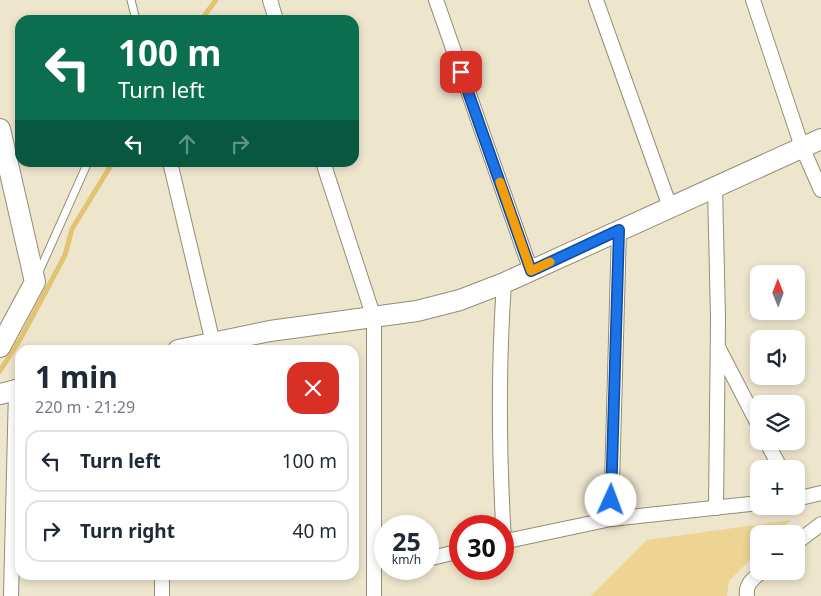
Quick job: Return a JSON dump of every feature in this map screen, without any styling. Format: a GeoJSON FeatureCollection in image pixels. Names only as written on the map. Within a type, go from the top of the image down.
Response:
{"type":"FeatureCollection","features":[{"type":"Feature","properties":{"kind":"street"},"geometry":{"type":"LineString","coordinates":[[270,0],[274,15]]}},
{"type":"Feature","properties":{"kind":"street"},"geometry":{"type":"LineString","coordinates":[[436,0],[531,271]]}},
{"type":"Feature","properties":{"kind":"street"},"geometry":{"type":"LineString","coordinates":[[596,0],[670,207]]}},
{"type":"Feature","properties":{"kind":"street"},"geometry":{"type":"LineString","coordinates":[[753,0],[802,148],[821,190]]}},
{"type":"Feature","properties":{"kind":"street"},"geometry":{"type":"LineString","coordinates":[[0,129],[35,282],[0,347]]}},
{"type":"Feature","properties":{"kind":"street"},"geometry":{"type":"LineString","coordinates":[[203,345],[270,331],[417,311],[460,300],[531,271],[821,139]]}},
{"type":"Feature","properties":{"kind":"street"},"geometry":{"type":"LineString","coordinates":[[171,167],[213,343]]}},
{"type":"Feature","properties":{"kind":"street"},"geometry":{"type":"LineString","coordinates":[[325,167],[374,318],[379,515]]}},
{"type":"Feature","properties":{"kind":"street"},"geometry":{"type":"LineString","coordinates":[[715,186],[718,346],[716,508]]}},
{"type":"Feature","properties":{"kind":"street"},"geometry":{"type":"LineString","coordinates":[[611,520],[619,230]]}},
{"type":"Feature","properties":{"kind":"street"},"geometry":{"type":"LineString","coordinates":[[502,515],[500,339],[504,283]]}},
{"type":"Feature","properties":{"kind":"street"},"geometry":{"type":"LineString","coordinates":[[718,346],[750,408]]}},
{"type":"Feature","properties":{"kind":"street"},"geometry":{"type":"LineString","coordinates":[[12,391],[12,596]]}},
{"type":"Feature","properties":{"kind":"street"},"geometry":{"type":"LineString","coordinates":[[805,496],[821,493]]}},
{"type":"Feature","properties":{"kind":"street"},"geometry":{"type":"LineString","coordinates":[[514,540],[611,520],[750,504]]}},
{"type":"Feature","properties":{"kind":"street"},"geometry":{"type":"LineString","coordinates":[[805,536],[821,524]]}},
{"type":"Feature","properties":{"kind":"street"},"geometry":{"type":"LineString","coordinates":[[162,580],[162,596]]}},
{"type":"Feature","properties":{"kind":"street"},"geometry":{"type":"LineString","coordinates":[[374,596],[378,580]]}},
{"type":"Feature","properties":{"kind":"street"},"geometry":{"type":"LineString","coordinates":[[747,596],[746,591],[751,580]]}},
{"type":"Feature","properties":{"kind":"lane"},"geometry":{"type":"LineString","coordinates":[[131,0],[135,15]]}},
{"type":"Feature","properties":{"kind":"lane"},"geometry":{"type":"LineString","coordinates":[[35,282],[86,167]]}},
{"type":"Feature","properties":{"kind":"shaded area"},"geometry":{"type":"Polygon","coordinates":[[[791,520],[786,525],[755,525],[791,520]]]}},
{"type":"Feature","properties":{"kind":"shaded area"},"geometry":{"type":"Polygon","coordinates":[[[750,526],[750,560],[729,581],[727,596],[591,596],[647,540],[750,526]]]}},
{"type":"Feature","properties":{"kind":"waterway"},"geometry":{"type":"LineString","coordinates":[[205,15],[216,0]]}},
{"type":"Feature","properties":{"kind":"waterway"},"geometry":{"type":"LineString","coordinates":[[17,345],[65,255],[72,229],[110,167]]}},
{"type":"Feature","properties":{"kind":"waterway"},"geometry":{"type":"LineString","coordinates":[[0,371],[15,347]]}},
{"type":"Feature","properties":{"kind":"slow traffic"},"geometry":{"type":"LineString","coordinates":[[500,182],[531,271],[550,262]]}},
{"type":"Feature","properties":{"kind":"route"},"geometry":{"type":"LineString","coordinates":[[461,72],[531,271],[619,230],[611,500]]}}]}
